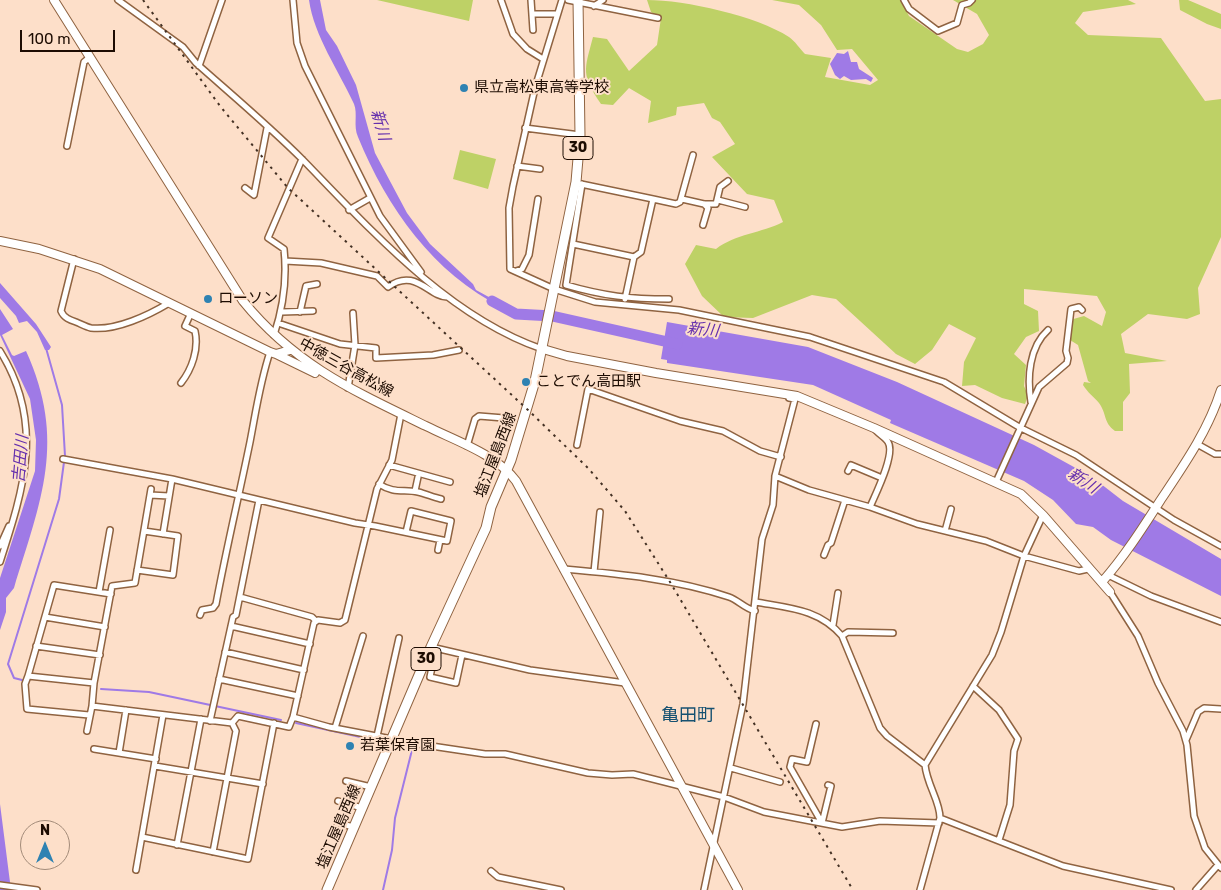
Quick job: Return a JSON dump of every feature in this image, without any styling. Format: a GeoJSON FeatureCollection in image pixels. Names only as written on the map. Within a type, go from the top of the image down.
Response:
{"type":"FeatureCollection","features":[{"type":"Feature","properties":{"kind":"main road","name":"塩江屋島西線"},"geometry":{"type":"LineString","coordinates":[[326,890],[486,528],[491,507],[528,410],[579,183],[578,1]]}},
{"type":"Feature","properties":{"kind":"street"},"geometry":{"type":"LineString","coordinates":[[54,0],[243,301],[290,350]]}},
{"type":"Feature","properties":{"kind":"street"},"geometry":{"type":"LineString","coordinates":[[118,0],[183,47],[199,66],[302,159],[349,210],[386,245],[448,297],[505,331],[568,356],[648,372],[764,390],[810,400],[998,479],[1021,494],[1043,515],[1110,592],[1138,636],[1158,683],[1177,717],[1186,741],[1194,816],[1205,848],[1220,866],[1196,890]]}},
{"type":"Feature","properties":{"kind":"street"},"geometry":{"type":"LineString","coordinates":[[199,66],[222,0]]}},
{"type":"Feature","properties":{"kind":"street"},"geometry":{"type":"LineString","coordinates":[[293,0],[295,28],[301,56],[370,198],[390,231],[424,276]]}},
{"type":"Feature","properties":{"kind":"street"},"geometry":{"type":"LineString","coordinates":[[501,0],[513,34],[527,49],[543,59]]}},
{"type":"Feature","properties":{"kind":"street"},"geometry":{"type":"LineString","coordinates":[[531,0],[533,30]]}},
{"type":"Feature","properties":{"kind":"street"},"geometry":{"type":"LineString","coordinates":[[562,0],[543,59],[517,166],[509,208],[510,269],[554,291],[614,305],[679,310],[810,337],[944,382],[1019,427],[1076,455],[1154,509],[1221,546]]}},
{"type":"Feature","properties":{"kind":"street"},"geometry":{"type":"LineString","coordinates":[[568,0],[658,18]]}},
{"type":"Feature","properties":{"kind":"street"},"geometry":{"type":"LineString","coordinates":[[594,6],[603,0]]}},
{"type":"Feature","properties":{"kind":"street"},"geometry":{"type":"LineString","coordinates":[[904,0],[909,9],[938,31],[957,23],[962,5],[972,0]]}},
{"type":"Feature","properties":{"kind":"street"},"geometry":{"type":"LineString","coordinates":[[533,14],[557,14]]}},
{"type":"Feature","properties":{"kind":"street"},"geometry":{"type":"LineString","coordinates":[[67,146],[84,62],[90,57]]}},
{"type":"Feature","properties":{"kind":"street"},"geometry":{"type":"LineString","coordinates":[[245,188],[254,195],[267,128]]}},
{"type":"Feature","properties":{"kind":"street"},"geometry":{"type":"LineString","coordinates":[[525,128],[580,135]]}},
{"type":"Feature","properties":{"kind":"street"},"geometry":{"type":"LineString","coordinates":[[669,299],[625,299],[601,295],[566,285],[573,244],[579,183],[676,204],[682,200],[693,155]]}},
{"type":"Feature","properties":{"kind":"street"},"geometry":{"type":"LineString","coordinates":[[274,335],[282,312],[285,260],[284,249],[268,238],[302,159]]}},
{"type":"Feature","properties":{"kind":"street"},"geometry":{"type":"LineString","coordinates":[[517,166],[540,169]]}},
{"type":"Feature","properties":{"kind":"street"},"geometry":{"type":"LineString","coordinates":[[682,200],[712,205],[718,200],[720,187],[728,181]]}},
{"type":"Feature","properties":{"kind":"street"},"geometry":{"type":"LineString","coordinates":[[349,210],[370,198]]}},
{"type":"Feature","properties":{"kind":"street"},"geometry":{"type":"LineString","coordinates":[[625,299],[634,257],[641,252],[653,199]]}},
{"type":"Feature","properties":{"kind":"street"},"geometry":{"type":"LineString","coordinates":[[515,272],[522,269],[529,255],[538,200]]}},
{"type":"Feature","properties":{"kind":"street"},"geometry":{"type":"LineString","coordinates":[[718,200],[745,207]]}},
{"type":"Feature","properties":{"kind":"street"},"geometry":{"type":"LineString","coordinates":[[703,225],[708,208],[704,204]]}},
{"type":"Feature","properties":{"kind":"street"},"geometry":{"type":"LineString","coordinates":[[0,241],[74,259],[100,269],[311,372],[328,377]]}},
{"type":"Feature","properties":{"kind":"street"},"geometry":{"type":"LineString","coordinates":[[573,244],[634,257]]}},
{"type":"Feature","properties":{"kind":"street"},"geometry":{"type":"LineString","coordinates":[[74,259],[61,311],[63,316],[72,321],[91,328],[112,325],[136,320],[169,303]]}},
{"type":"Feature","properties":{"kind":"street"},"geometry":{"type":"LineString","coordinates":[[285,260],[321,263],[376,276],[388,287],[397,281],[418,282],[441,297],[448,297]]}},
{"type":"Feature","properties":{"kind":"street"},"geometry":{"type":"LineString","coordinates":[[300,312],[306,286],[317,284]]}},
{"type":"Feature","properties":{"kind":"street"},"geometry":{"type":"LineString","coordinates":[[998,479],[1019,427],[1039,387],[1067,364],[1066,350],[1071,308],[1079,307],[1082,310]]}},
{"type":"Feature","properties":{"kind":"street"},"geometry":{"type":"LineString","coordinates":[[282,312],[313,312]]}},
{"type":"Feature","properties":{"kind":"street"},"geometry":{"type":"LineString","coordinates":[[181,384],[188,374],[196,348],[195,331],[185,326],[191,313]]}},
{"type":"Feature","properties":{"kind":"street"},"geometry":{"type":"LineString","coordinates":[[348,388],[355,345],[353,314]]}},
{"type":"Feature","properties":{"kind":"street"},"geometry":{"type":"LineString","coordinates":[[278,323],[320,338],[376,348],[376,358],[434,355],[459,350]]}},
{"type":"Feature","properties":{"kind":"street"},"geometry":{"type":"LineString","coordinates":[[1031,403],[1028,372],[1041,336],[1048,330]]}},
{"type":"Feature","properties":{"kind":"street","name":"中徳三谷高松線"},"geometry":{"type":"LineString","coordinates":[[273,353],[290,350],[328,377],[348,388],[467,446],[507,469]]}},
{"type":"Feature","properties":{"kind":"street"},"geometry":{"type":"LineString","coordinates":[[0,351],[14,377],[21,399],[26,428],[26,463],[12,524],[0,562]]}},
{"type":"Feature","properties":{"kind":"street"},"geometry":{"type":"LineString","coordinates":[[200,615],[202,610],[213,608],[216,604],[251,428],[260,393],[259,387],[273,353]]}},
{"type":"Feature","properties":{"kind":"street"},"geometry":{"type":"LineString","coordinates":[[577,445],[588,389],[680,420],[723,431],[760,450],[781,456]]}},
{"type":"Feature","properties":{"kind":"street"},"geometry":{"type":"LineString","coordinates":[[704,890],[743,704],[762,540],[773,505],[775,476],[795,400],[766,394],[764,390]]}},
{"type":"Feature","properties":{"kind":"street"},"geometry":{"type":"LineString","coordinates":[[1102,582],[1124,555],[1198,444],[1209,423],[1221,390]]}},
{"type":"Feature","properties":{"kind":"street"},"geometry":{"type":"LineString","coordinates":[[240,597],[312,617],[316,621],[340,623],[345,620],[368,524],[379,484],[389,465],[401,414]]}},
{"type":"Feature","properties":{"kind":"street"},"geometry":{"type":"LineString","coordinates":[[467,446],[475,419],[479,416],[504,418]]}},
{"type":"Feature","properties":{"kind":"street"},"geometry":{"type":"LineString","coordinates":[[870,507],[882,478],[890,447],[888,441],[878,434],[874,428]]}},
{"type":"Feature","properties":{"kind":"street"},"geometry":{"type":"LineString","coordinates":[[1198,444],[1215,454],[1221,454]]}},
{"type":"Feature","properties":{"kind":"street"},"geometry":{"type":"LineString","coordinates":[[63,459],[172,479],[355,523],[368,524],[440,540],[447,541],[451,521],[411,510],[406,532]]}},
{"type":"Feature","properties":{"kind":"street"},"geometry":{"type":"LineString","coordinates":[[389,465],[450,482]]}},
{"type":"Feature","properties":{"kind":"street"},"geometry":{"type":"LineString","coordinates":[[848,471],[851,465],[882,478]]}},
{"type":"Feature","properties":{"kind":"street"},"geometry":{"type":"LineString","coordinates":[[507,469],[516,481],[738,890]]}},
{"type":"Feature","properties":{"kind":"street"},"geometry":{"type":"LineString","coordinates":[[775,476],[809,490],[945,531],[986,541],[1024,556],[1080,571],[1088,569]]}},
{"type":"Feature","properties":{"kind":"street"},"geometry":{"type":"LineString","coordinates":[[415,491],[418,477]]}},
{"type":"Feature","properties":{"kind":"street"},"geometry":{"type":"LineString","coordinates":[[163,534],[172,479]]}},
{"type":"Feature","properties":{"kind":"street"},"geometry":{"type":"LineString","coordinates":[[379,484],[385,488],[406,493],[415,491],[441,499]]}},
{"type":"Feature","properties":{"kind":"street"},"geometry":{"type":"LineString","coordinates":[[87,731],[112,586],[135,583],[151,492],[169,496]]}},
{"type":"Feature","properties":{"kind":"street"},"geometry":{"type":"LineString","coordinates":[[210,721],[233,617],[236,615],[240,597],[259,500]]}},
{"type":"Feature","properties":{"kind":"street"},"geometry":{"type":"LineString","coordinates":[[824,555],[828,545],[831,543],[845,500]]}},
{"type":"Feature","properties":{"kind":"street"},"geometry":{"type":"LineString","coordinates":[[945,531],[951,509]]}},
{"type":"Feature","properties":{"kind":"street"},"geometry":{"type":"LineString","coordinates":[[594,572],[600,512]]}},
{"type":"Feature","properties":{"kind":"street"},"geometry":{"type":"LineString","coordinates":[[920,890],[940,811],[927,782],[925,765],[992,655],[1024,556],[1043,515]]}},
{"type":"Feature","properties":{"kind":"street"},"geometry":{"type":"LineString","coordinates":[[0,546],[9,526],[12,524]]}},
{"type":"Feature","properties":{"kind":"street"},"geometry":{"type":"LineString","coordinates":[[99,592],[110,530]]}},
{"type":"Feature","properties":{"kind":"street"},"geometry":{"type":"LineString","coordinates":[[137,570],[173,575],[178,536],[144,531]]}},
{"type":"Feature","properties":{"kind":"street"},"geometry":{"type":"LineString","coordinates":[[438,550],[440,540]]}},
{"type":"Feature","properties":{"kind":"street"},"geometry":{"type":"LineString","coordinates":[[563,569],[635,575],[712,592],[732,598],[743,607],[755,611]]}},
{"type":"Feature","properties":{"kind":"street"},"geometry":{"type":"LineString","coordinates":[[1108,575],[1151,596],[1221,622]]}},
{"type":"Feature","properties":{"kind":"street"},"geometry":{"type":"LineString","coordinates":[[89,715],[27,709],[25,684],[54,585],[111,594]]}},
{"type":"Feature","properties":{"kind":"street"},"geometry":{"type":"LineString","coordinates":[[833,625],[838,593]]}},
{"type":"Feature","properties":{"kind":"street"},"geometry":{"type":"LineString","coordinates":[[756,602],[804,611],[822,618],[833,625],[842,636],[880,728],[886,736],[925,765]]}},
{"type":"Feature","properties":{"kind":"street"},"geometry":{"type":"LineString","coordinates":[[45,617],[105,627]]}},
{"type":"Feature","properties":{"kind":"street"},"geometry":{"type":"LineString","coordinates":[[232,724],[238,716],[289,726],[293,717],[316,621]]}},
{"type":"Feature","properties":{"kind":"street"},"geometry":{"type":"LineString","coordinates":[[231,626],[310,644]]}},
{"type":"Feature","properties":{"kind":"street"},"geometry":{"type":"LineString","coordinates":[[842,636],[848,632],[893,632]]}},
{"type":"Feature","properties":{"kind":"street"},"geometry":{"type":"LineString","coordinates":[[335,728],[363,636]]}},
{"type":"Feature","properties":{"kind":"street"},"geometry":{"type":"LineString","coordinates":[[378,736],[399,638]]}},
{"type":"Feature","properties":{"kind":"street"},"geometry":{"type":"LineString","coordinates":[[36,646],[100,655]]}},
{"type":"Feature","properties":{"kind":"street"},"geometry":{"type":"LineString","coordinates":[[462,655],[456,683],[430,677],[434,647],[530,670],[625,683]]}},
{"type":"Feature","properties":{"kind":"street"},"geometry":{"type":"LineString","coordinates":[[225,652],[304,670]]}},
{"type":"Feature","properties":{"kind":"street"},"geometry":{"type":"LineString","coordinates":[[28,676],[94,683]]}},
{"type":"Feature","properties":{"kind":"street"},"geometry":{"type":"LineString","coordinates":[[220,679],[298,696]]}},
{"type":"Feature","properties":{"kind":"street"},"geometry":{"type":"LineString","coordinates":[[973,686],[999,710],[1018,739],[1014,751],[1010,805],[999,840]]}},
{"type":"Feature","properties":{"kind":"street"},"geometry":{"type":"LineString","coordinates":[[92,706],[232,724]]}},
{"type":"Feature","properties":{"kind":"street"},"geometry":{"type":"LineString","coordinates":[[1186,741],[1198,712],[1204,708],[1221,709]]}},
{"type":"Feature","properties":{"kind":"street"},"geometry":{"type":"LineString","coordinates":[[119,753],[126,710]]}},
{"type":"Feature","properties":{"kind":"street"},"geometry":{"type":"LineString","coordinates":[[136,870],[163,714]]}},
{"type":"Feature","properties":{"kind":"street"},"geometry":{"type":"LineString","coordinates":[[293,717],[335,728],[378,736],[391,741],[485,754],[505,754],[594,774],[633,774],[724,798],[764,812],[842,827],[880,821],[939,820],[999,840],[1052,863],[1078,871],[1171,890]]}},
{"type":"Feature","properties":{"kind":"street"},"geometry":{"type":"LineString","coordinates":[[177,845],[201,719]]}},
{"type":"Feature","properties":{"kind":"street"},"geometry":{"type":"LineString","coordinates":[[142,838],[248,859],[274,723]]}},
{"type":"Feature","properties":{"kind":"street"},"geometry":{"type":"LineString","coordinates":[[213,852],[236,731],[232,724]]}},
{"type":"Feature","properties":{"kind":"street"},"geometry":{"type":"LineString","coordinates":[[816,724],[807,762],[792,759],[790,767],[822,823]]}},
{"type":"Feature","properties":{"kind":"street"},"geometry":{"type":"LineString","coordinates":[[94,749],[156,759]]}},
{"type":"Feature","properties":{"kind":"street"},"geometry":{"type":"LineString","coordinates":[[155,766],[262,784]]}},
{"type":"Feature","properties":{"kind":"street"},"geometry":{"type":"LineString","coordinates":[[731,768],[780,782]]}},
{"type":"Feature","properties":{"kind":"street"},"geometry":{"type":"LineString","coordinates":[[346,781],[371,787]]}},
{"type":"Feature","properties":{"kind":"street"},"geometry":{"type":"LineString","coordinates":[[822,823],[831,786],[828,785]]}},
{"type":"Feature","properties":{"kind":"street"},"geometry":{"type":"LineString","coordinates":[[338,801],[362,808]]}},
{"type":"Feature","properties":{"kind":"street"},"geometry":{"type":"LineString","coordinates":[[337,823],[354,827]]}},
{"type":"Feature","properties":{"kind":"street"},"geometry":{"type":"LineString","coordinates":[[491,871],[498,877],[562,890]]}},
{"type":"Feature","properties":{"kind":"street"},"geometry":{"type":"LineString","coordinates":[[0,885],[37,890]]}},
{"type":"Feature","properties":{"kind":"green space"},"geometry":{"type":"Polygon","coordinates":[[[377,0],[473,0],[469,21],[377,0]]]}},
{"type":"Feature","properties":{"kind":"green space"},"geometry":{"type":"Polygon","coordinates":[[[647,0],[700,6],[759,22],[789,37],[805,54],[831,58],[825,77],[870,85],[878,80],[852,49],[837,50],[821,25],[799,5],[772,0],[901,0],[909,16],[957,49],[968,52],[983,44],[989,35],[977,14],[953,0],[1128,0],[1136,4],[1083,12],[1075,23],[1088,35],[1161,38],[1205,101],[1221,99],[1221,237],[1198,288],[1200,314],[1187,319],[1148,314],[1121,334],[1125,353],[1167,361],[1129,364],[1130,393],[1123,402],[1123,431],[1115,431],[1111,428],[1099,403],[1083,385],[1084,382],[1091,383],[1088,381],[1078,345],[1070,340],[1070,320],[1084,316],[1102,326],[1106,312],[1097,296],[1024,289],[1024,304],[1038,311],[1039,331],[1026,337],[1014,354],[1026,365],[1024,386],[1028,395],[1025,404],[1002,398],[975,385],[962,386],[964,362],[976,338],[949,324],[932,350],[915,364],[896,354],[836,299],[812,295],[753,318],[724,317],[702,296],[685,264],[696,245],[716,249],[732,240],[783,222],[774,200],[747,194],[712,157],[735,144],[720,122],[712,118],[704,103],[677,107],[676,115],[648,123],[651,101],[629,88],[613,105],[601,104],[590,86],[586,72],[593,37],[607,39],[629,71],[657,45],[661,18],[651,12],[647,0]]]}},
{"type":"Feature","properties":{"kind":"green space"},"geometry":{"type":"Polygon","coordinates":[[[1179,0],[1188,0],[1221,14],[1221,29],[1180,10],[1179,0]]]}},
{"type":"Feature","properties":{"kind":"green space"},"geometry":{"type":"Polygon","coordinates":[[[460,150],[496,159],[488,189],[453,179],[460,150]]]}},
{"type":"Feature","properties":{"kind":"water"},"geometry":{"type":"Polygon","coordinates":[[[309,0],[320,0],[326,30],[337,46],[356,85],[375,153],[407,213],[430,244],[473,284],[476,290],[507,307],[503,308],[478,294],[455,276],[415,236],[398,213],[383,189],[358,137],[354,104],[321,40],[309,0]]]}},
{"type":"Feature","properties":{"kind":"water"},"geometry":{"type":"Polygon","coordinates":[[[848,51],[851,62],[857,62],[859,69],[873,78],[871,82],[866,79],[851,80],[844,76],[840,79],[835,75],[830,64],[837,53],[844,54],[848,51]]]}},
{"type":"Feature","properties":{"kind":"water"},"geometry":{"type":"Polygon","coordinates":[[[0,283],[36,324],[51,347],[49,350],[45,350],[37,332],[27,321],[19,323],[16,316],[0,298],[0,283]]]}},
{"type":"Feature","properties":{"kind":"water"},"geometry":{"type":"Polygon","coordinates":[[[0,309],[13,329],[2,335],[12,355],[14,356],[26,351],[38,383],[45,414],[47,442],[46,470],[33,526],[14,588],[6,598],[6,612],[0,630],[0,578],[35,471],[36,440],[30,399],[0,335],[0,309]]]}},
{"type":"Feature","properties":{"kind":"water"},"geometry":{"type":"Polygon","coordinates":[[[667,322],[808,347],[897,382],[1034,445],[1092,477],[1123,501],[1221,559],[1221,596],[1111,540],[1093,527],[1076,524],[1053,500],[1024,481],[890,423],[891,420],[813,385],[667,363],[667,360],[661,359],[667,322]]]}},
{"type":"Feature","properties":{"kind":"water"},"geometry":{"type":"Polygon","coordinates":[[[0,804],[11,890],[0,890],[0,804]]]}},
{"type":"Feature","properties":{"kind":"waterway","name":"新川"},"geometry":{"type":"LineString","coordinates":[[492,301],[516,314],[552,316],[677,344]]}},
{"type":"Feature","properties":{"kind":"waterway"},"geometry":{"type":"LineString","coordinates":[[46,348],[62,405],[65,456]]}},
{"type":"Feature","properties":{"kind":"waterway"},"geometry":{"type":"LineString","coordinates":[[22,680],[14,678],[8,664],[59,499],[64,462]]}},
{"type":"Feature","properties":{"kind":"waterway"},"geometry":{"type":"LineString","coordinates":[[101,689],[149,692],[281,720]]}},
{"type":"Feature","properties":{"kind":"waterway"},"geometry":{"type":"LineString","coordinates":[[296,723],[388,743]]}},
{"type":"Feature","properties":{"kind":"waterway"},"geometry":{"type":"LineString","coordinates":[[383,890],[392,850],[395,818],[413,746],[392,744]]}},
{"type":"Feature","properties":{"kind":"railway"},"geometry":{"type":"LineString","coordinates":[[143,0],[220,106],[288,188],[528,410],[588,468],[625,511],[670,582],[853,890]]}},
{"type":"Feature","properties":{"kind":"place","name":"県立高松東高等学校"},"geometry":{"type":"Point","coordinates":[464,88]}},
{"type":"Feature","properties":{"kind":"place","name":"ローソン"},"geometry":{"type":"Point","coordinates":[208,299]}},
{"type":"Feature","properties":{"kind":"place","name":"ことでん高田駅"},"geometry":{"type":"Point","coordinates":[526,382]}},
{"type":"Feature","properties":{"kind":"place","name":"若葉保育園"},"geometry":{"type":"Point","coordinates":[350,746]}},
{"type":"Feature","properties":{"kind":"district","name":"亀田町"},"geometry":{"type":"Point","coordinates":[688,716]}},
{"type":"Feature","properties":{"kind":"water label","name":"吉田川"},"geometry":{"type":"Point","coordinates":[21,459]}}]}
